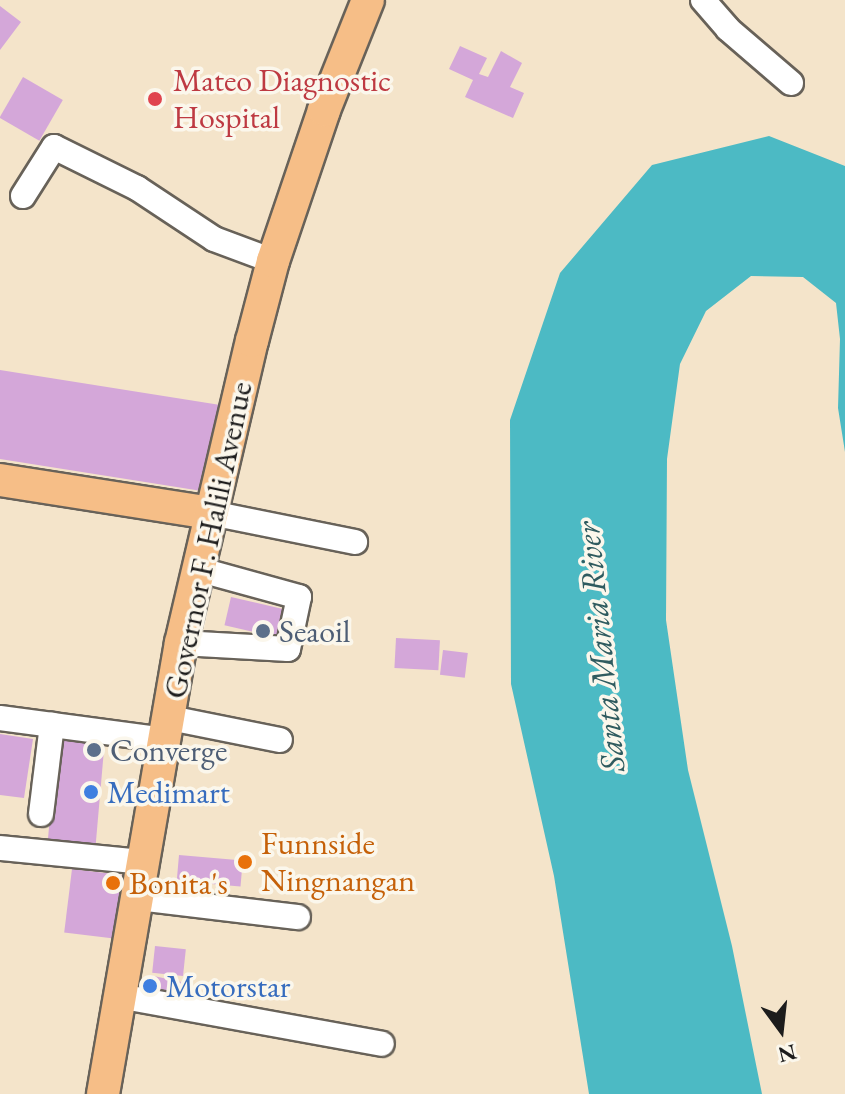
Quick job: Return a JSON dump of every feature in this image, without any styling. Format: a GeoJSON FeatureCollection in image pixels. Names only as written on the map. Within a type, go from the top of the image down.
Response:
{"type":"FeatureCollection","features":[{"type":"Feature","properties":{"kind":"main road","name":"Governor F. Halili Avenue"},"geometry":{"type":"LineString","coordinates":[[103,1094],[181,643],[197,569],[273,261],[324,110],[368,0]]}},
{"type":"Feature","properties":{"kind":"main road"},"geometry":{"type":"LineString","coordinates":[[0,480],[211,513]]}},
{"type":"Feature","properties":{"kind":"street"},"geometry":{"type":"LineString","coordinates":[[703,0],[728,29],[791,83]]}},
{"type":"Feature","properties":{"kind":"street"},"geometry":{"type":"LineString","coordinates":[[23,196],[54,147],[137,188],[214,239],[273,261]]}},
{"type":"Feature","properties":{"kind":"street"},"geometry":{"type":"LineString","coordinates":[[211,513],[355,542]]}},
{"type":"Feature","properties":{"kind":"street"},"geometry":{"type":"LineString","coordinates":[[181,643],[288,649],[299,597],[197,569]]}},
{"type":"Feature","properties":{"kind":"street"},"geometry":{"type":"LineString","coordinates":[[0,718],[52,725],[168,729],[280,740]]}},
{"type":"Feature","properties":{"kind":"street"},"geometry":{"type":"LineString","coordinates":[[41,814],[52,725]]}},
{"type":"Feature","properties":{"kind":"street"},"geometry":{"type":"LineString","coordinates":[[0,848],[142,862]]}},
{"type":"Feature","properties":{"kind":"street"},"geometry":{"type":"LineString","coordinates":[[138,898],[298,917]]}},
{"type":"Feature","properties":{"kind":"street"},"geometry":{"type":"LineString","coordinates":[[119,996],[382,1044]]}},
{"type":"Feature","properties":{"kind":"water","name":"Santa Maria River"},"geometry":{"type":"Polygon","coordinates":[[[769,136],[845,166],[845,452],[838,408],[840,339],[836,303],[803,277],[751,276],[706,311],[680,364],[667,459],[666,620],[688,770],[732,946],[762,1094],[589,1094],[554,876],[511,684],[510,420],[560,273],[652,165],[769,136]]]}},
{"type":"Feature","properties":{"kind":"building"},"geometry":{"type":"Polygon","coordinates":[[[0,6],[21,22],[0,50],[0,6]]]}},
{"type":"Feature","properties":{"kind":"building"},"geometry":{"type":"Polygon","coordinates":[[[460,46],[487,58],[479,74],[488,77],[501,51],[522,63],[510,87],[524,93],[513,118],[465,97],[473,80],[449,69],[460,46]]]}},
{"type":"Feature","properties":{"kind":"building"},"geometry":{"type":"Polygon","coordinates":[[[23,77],[63,100],[39,141],[0,118],[23,77]]]}},
{"type":"Feature","properties":{"kind":"building"},"geometry":{"type":"Polygon","coordinates":[[[0,370],[228,406],[214,493],[0,459],[0,370]]]}},
{"type":"Feature","properties":{"kind":"building"},"geometry":{"type":"Polygon","coordinates":[[[231,597],[291,611],[285,639],[224,625],[231,597]]]}},
{"type":"Feature","properties":{"kind":"building"},"geometry":{"type":"Polygon","coordinates":[[[396,638],[440,640],[438,670],[394,668],[396,638]]]}},
{"type":"Feature","properties":{"kind":"building"},"geometry":{"type":"Polygon","coordinates":[[[443,650],[468,653],[465,678],[440,675],[443,650]]]}},
{"type":"Feature","properties":{"kind":"building"},"geometry":{"type":"Polygon","coordinates":[[[0,734],[33,739],[24,798],[0,795],[0,734]]]}},
{"type":"Feature","properties":{"kind":"building"},"geometry":{"type":"Polygon","coordinates":[[[57,736],[105,740],[96,846],[48,842],[57,736]]]}},
{"type":"Feature","properties":{"kind":"building"},"geometry":{"type":"Polygon","coordinates":[[[179,855],[243,861],[240,886],[177,881],[179,855]]]}},
{"type":"Feature","properties":{"kind":"building"},"geometry":{"type":"Polygon","coordinates":[[[72,869],[122,875],[114,939],[64,933],[72,869]]]}},
{"type":"Feature","properties":{"kind":"building"},"geometry":{"type":"Polygon","coordinates":[[[155,946],[186,949],[183,976],[152,973],[155,946]]]}},
{"type":"Feature","properties":{"kind":"building"},"geometry":{"type":"Polygon","coordinates":[[[149,975],[191,984],[187,1003],[145,994],[149,975]]]}},
{"type":"Feature","properties":{"kind":"place","name":"Mateo Diagnostic Hospital"},"geometry":{"type":"Point","coordinates":[155,99]}},
{"type":"Feature","properties":{"kind":"place","name":"Seaoil"},"geometry":{"type":"Point","coordinates":[263,631]}},
{"type":"Feature","properties":{"kind":"place","name":"Converge"},"geometry":{"type":"Point","coordinates":[94,750]}},
{"type":"Feature","properties":{"kind":"place","name":"Medimart"},"geometry":{"type":"Point","coordinates":[91,792]}},
{"type":"Feature","properties":{"kind":"place","name":"Funnside Ningnangan"},"geometry":{"type":"Point","coordinates":[245,862]}},
{"type":"Feature","properties":{"kind":"place","name":"Bonita's"},"geometry":{"type":"Point","coordinates":[113,883]}},
{"type":"Feature","properties":{"kind":"place","name":"Motorstar"},"geometry":{"type":"Point","coordinates":[150,986]}}]}
